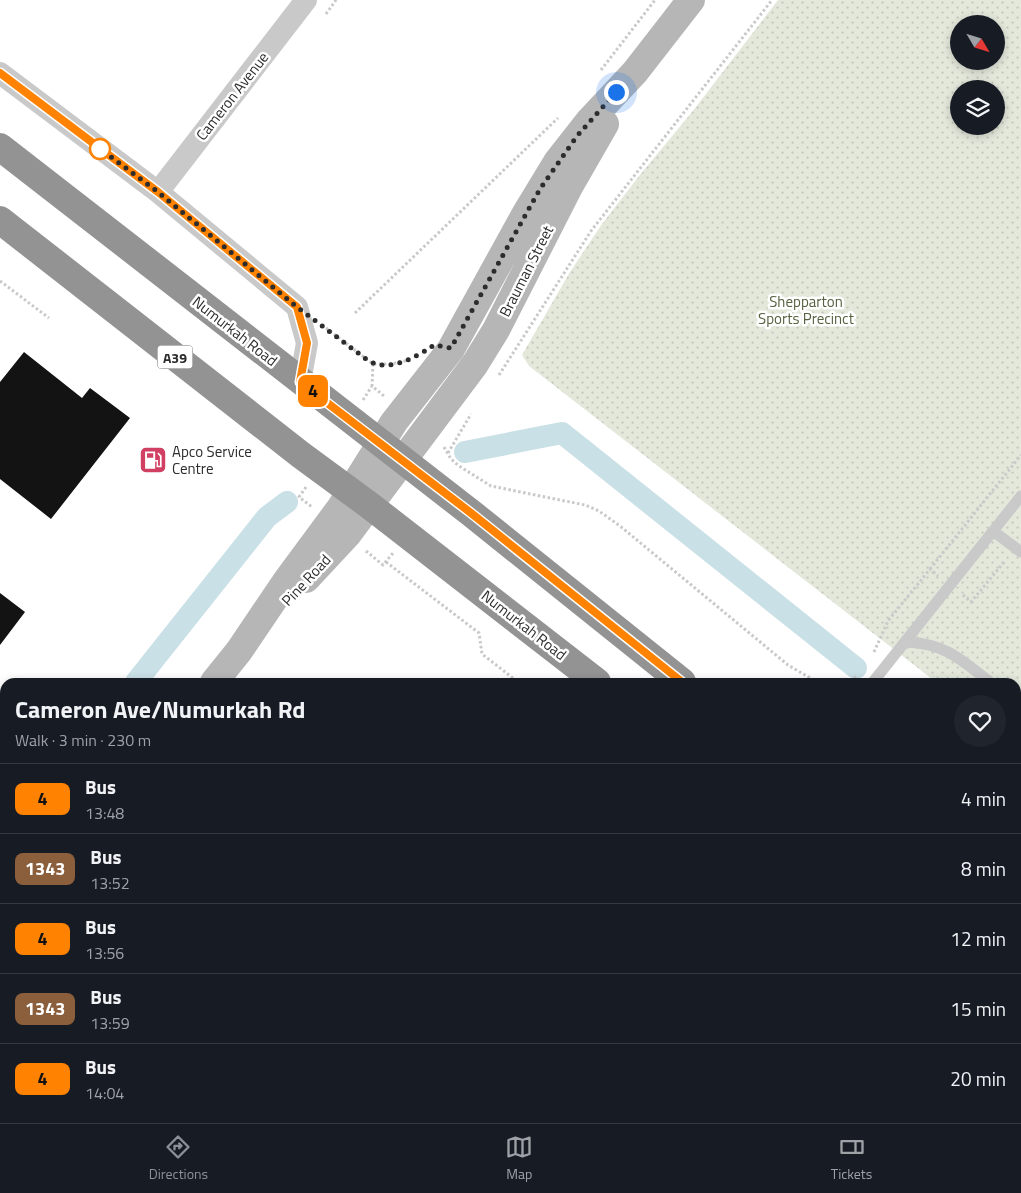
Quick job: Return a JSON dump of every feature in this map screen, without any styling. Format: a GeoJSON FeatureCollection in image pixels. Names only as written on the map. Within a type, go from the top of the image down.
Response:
{"type":"FeatureCollection","features":[{"type":"Feature","properties":{"kind":"highway","name":"Numurkah Road"},"geometry":{"type":"LineString","coordinates":[[0,147],[522,554],[677,678]]}},
{"type":"Feature","properties":{"kind":"highway","name":"Numurkah Road"},"geometry":{"type":"LineString","coordinates":[[0,220],[592,678]]}},
{"type":"Feature","properties":{"kind":"street","name":"Cameron Avenue"},"geometry":{"type":"LineString","coordinates":[[158,192],[306,0]]}},
{"type":"Feature","properties":{"kind":"street","name":"Brauman Street"},"geometry":{"type":"LineString","coordinates":[[360,499],[380,444],[451,348],[526,213],[557,162],[590,120],[635,72],[691,0]]}},
{"type":"Feature","properties":{"kind":"street","name":"Brauman Street"},"geometry":{"type":"LineString","coordinates":[[360,499],[402,460],[425,429],[486,372],[496,330],[578,170],[635,72]]}},
{"type":"Feature","properties":{"kind":"street"},"geometry":{"type":"LineString","coordinates":[[0,73],[158,192],[297,307],[307,343],[300,382]]}},
{"type":"Feature","properties":{"kind":"street"},"geometry":{"type":"LineString","coordinates":[[451,348],[486,372]]}},
{"type":"Feature","properties":{"kind":"street","name":"Pine Road"},"geometry":{"type":"LineString","coordinates":[[217,678],[239,651],[287,580],[360,499]]}},
{"type":"Feature","properties":{"kind":"lane"},"geometry":{"type":"LineString","coordinates":[[876,678],[1021,496]]}},
{"type":"Feature","properties":{"kind":"lane"},"geometry":{"type":"LineString","coordinates":[[993,531],[1021,552]]}},
{"type":"Feature","properties":{"kind":"lane"},"geometry":{"type":"LineString","coordinates":[[906,642],[925,643],[944,649],[985,678]]}},
{"type":"Feature","properties":{"kind":"path"},"geometry":{"type":"LineString","coordinates":[[597,74],[655,0]]}},
{"type":"Feature","properties":{"kind":"path"},"geometry":{"type":"LineString","coordinates":[[486,372],[591,231],[772,0]]}},
{"type":"Feature","properties":{"kind":"path"},"geometry":{"type":"LineString","coordinates":[[355,313],[559,117]]}},
{"type":"Feature","properties":{"kind":"path"},"geometry":{"type":"LineString","coordinates":[[0,281],[49,318]]}},
{"type":"Feature","properties":{"kind":"path"},"geometry":{"type":"LineString","coordinates":[[297,307],[373,364],[400,363],[412,359]]}},
{"type":"Feature","properties":{"kind":"path"},"geometry":{"type":"LineString","coordinates":[[350,420],[372,386],[373,364]]}},
{"type":"Feature","properties":{"kind":"path"},"geometry":{"type":"LineString","coordinates":[[372,386],[403,412]]}},
{"type":"Feature","properties":{"kind":"path"},"geometry":{"type":"LineString","coordinates":[[448,453],[474,410]]}},
{"type":"Feature","properties":{"kind":"path"},"geometry":{"type":"LineString","coordinates":[[425,429],[438,440],[459,466],[491,486],[585,505],[599,511],[654,553],[788,665],[809,678]]}},
{"type":"Feature","properties":{"kind":"path"},"geometry":{"type":"LineString","coordinates":[[930,569],[1021,454]]}},
{"type":"Feature","properties":{"kind":"path"},"geometry":{"type":"LineString","coordinates":[[299,497],[319,468]]}},
{"type":"Feature","properties":{"kind":"path"},"geometry":{"type":"LineString","coordinates":[[386,562],[479,633],[482,654],[513,678]]}},
{"type":"Feature","properties":{"kind":"green space","name":"Shepparton Sports Precinct"},"geometry":{"type":"Polygon","coordinates":[[[778,0],[1021,0],[1021,678],[931,678],[529,366],[522,355],[570,272],[602,224],[692,112],[778,0]]]}},
{"type":"Feature","properties":{"kind":"building"},"geometry":{"type":"Polygon","coordinates":[[[24,352],[82,398],[90,388],[130,418],[51,519],[0,479],[0,382],[24,352]]]}},
{"type":"Feature","properties":{"kind":"building"},"geometry":{"type":"Polygon","coordinates":[[[0,593],[25,612],[0,645],[0,593]]]}},
{"type":"Feature","properties":{"kind":"waterway"},"geometry":{"type":"LineString","coordinates":[[465,452],[562,433],[856,668]]}},
{"type":"Feature","properties":{"kind":"waterway"},"geometry":{"type":"LineString","coordinates":[[139,678],[267,517],[287,502]]}},
{"type":"Feature","properties":{"kind":"bus line","name":"4"},"geometry":{"type":"LineString","coordinates":[[0,73],[158,192],[297,307],[307,343],[300,382],[471,513],[677,678]]}},
{"type":"Feature","properties":{"kind":"place","name":"Apco Service Centre"},"geometry":{"type":"Point","coordinates":[153,460]}},
{"type":"Feature","properties":{"kind":"route"},"geometry":{"type":"LineString","coordinates":[[100,149],[95,145],[158,192],[297,307],[366,359],[373,364],[391,364],[407,362],[434,345],[451,348],[468,320],[505,249],[557,162],[590,120],[616,92]]}}]}
